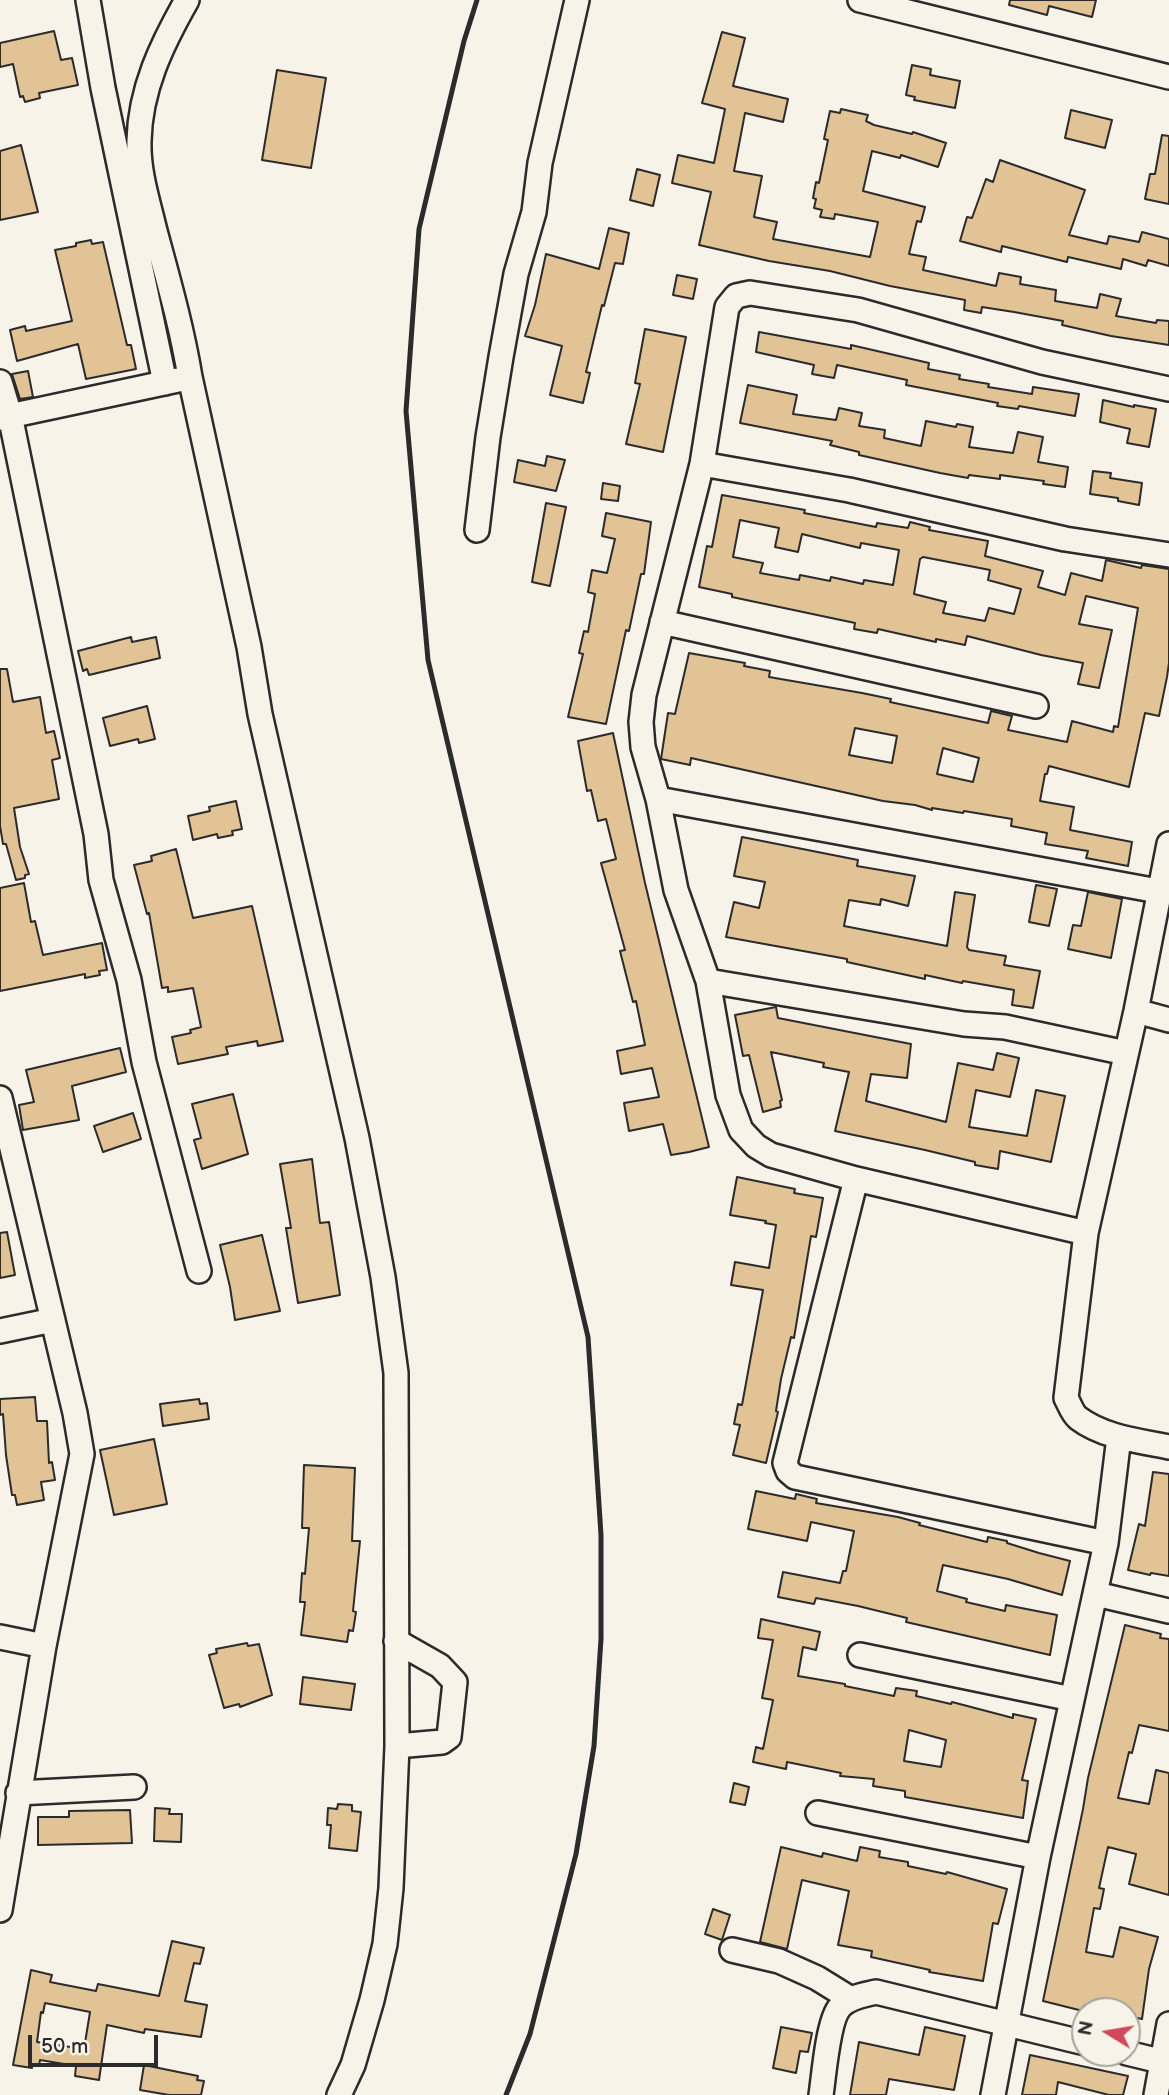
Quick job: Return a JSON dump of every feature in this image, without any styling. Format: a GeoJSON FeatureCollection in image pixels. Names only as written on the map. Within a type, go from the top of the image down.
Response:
{"type":"FeatureCollection","features":[{"type":"Feature","properties":{"kind":"street"},"geometry":{"type":"LineString","coordinates":[[88,0],[103,88],[165,383]]}},
{"type":"Feature","properties":{"kind":"street"},"geometry":{"type":"LineString","coordinates":[[187,0],[162,43],[150,78],[139,141],[142,176],[185,347],[249,647],[260,714],[357,1138],[383,1277],[396,1373],[397,1746],[393,1850],[385,1944],[357,2052],[339,2095]]}},
{"type":"Feature","properties":{"kind":"street"},"geometry":{"type":"LineString","coordinates":[[477,530],[488,437],[516,274],[534,212],[540,163],[576,0]]}},
{"type":"Feature","properties":{"kind":"street"},"geometry":{"type":"LineString","coordinates":[[860,0],[1169,77]]}},
{"type":"Feature","properties":{"kind":"street"},"geometry":{"type":"LineString","coordinates":[[1086,1233],[856,1179],[771,1155],[756,1146],[741,1130],[728,1095],[708,981],[676,890],[658,799],[643,747],[641,722],[644,695],[702,464],[727,307],[736,296],[750,293],[858,310],[1042,362],[1169,389]]}},
{"type":"Feature","properties":{"kind":"street"},"geometry":{"type":"LineString","coordinates":[[5,417],[190,377]]}},
{"type":"Feature","properties":{"kind":"street"},"geometry":{"type":"LineString","coordinates":[[0,382],[5,417],[96,834],[101,880],[129,980],[144,1062],[199,1271]]}},
{"type":"Feature","properties":{"kind":"street"},"geometry":{"type":"LineString","coordinates":[[702,464],[849,490],[1065,539],[1169,555]]}},
{"type":"Feature","properties":{"kind":"street"},"geometry":{"type":"LineString","coordinates":[[662,622],[1036,706]]}},
{"type":"Feature","properties":{"kind":"street"},"geometry":{"type":"LineString","coordinates":[[658,799],[1158,891]]}},
{"type":"Feature","properties":{"kind":"street"},"geometry":{"type":"LineString","coordinates":[[1169,844],[1136,1011],[1086,1233],[1066,1398],[1075,1416],[1119,1437],[1169,1447]]}},
{"type":"Feature","properties":{"kind":"street"},"geometry":{"type":"LineString","coordinates":[[708,981],[964,1024],[1005,1027],[1126,1053]]}},
{"type":"Feature","properties":{"kind":"street"},"geometry":{"type":"LineString","coordinates":[[1136,1011],[1169,1020]]}},
{"type":"Feature","properties":{"kind":"street"},"geometry":{"type":"LineString","coordinates":[[0,1098],[75,1413],[82,1454],[44,1646],[0,1910]]}},
{"type":"Feature","properties":{"kind":"street"},"geometry":{"type":"LineString","coordinates":[[856,1179],[785,1463],[788,1471],[795,1477],[1106,1543]]}},
{"type":"Feature","properties":{"kind":"street"},"geometry":{"type":"LineString","coordinates":[[0,1331],[53,1320]]}},
{"type":"Feature","properties":{"kind":"street"},"geometry":{"type":"LineString","coordinates":[[993,2095],[1038,1857],[1106,1543],[1119,1437]]}},
{"type":"Feature","properties":{"kind":"street"},"geometry":{"type":"LineString","coordinates":[[1096,1594],[1169,1611]]}},
{"type":"Feature","properties":{"kind":"street"},"geometry":{"type":"LineString","coordinates":[[0,1637],[44,1646]]}},
{"type":"Feature","properties":{"kind":"street"},"geometry":{"type":"LineString","coordinates":[[396,1642],[440,1666],[455,1682],[449,1737],[442,1742],[397,1746]]}},
{"type":"Feature","properties":{"kind":"street"},"geometry":{"type":"LineString","coordinates":[[860,1655],[1072,1699]]}},
{"type":"Feature","properties":{"kind":"street"},"geometry":{"type":"LineString","coordinates":[[19,1793],[134,1787]]}},
{"type":"Feature","properties":{"kind":"street"},"geometry":{"type":"LineString","coordinates":[[818,1813],[1038,1857]]}},
{"type":"Feature","properties":{"kind":"street"},"geometry":{"type":"LineString","coordinates":[[732,1951],[779,1961],[817,1978],[851,1999]]}},
{"type":"Feature","properties":{"kind":"street"},"geometry":{"type":"LineString","coordinates":[[821,2095],[832,2020],[840,2006],[851,1999],[876,1992],[1071,2040]]}},
{"type":"Feature","properties":{"kind":"street"},"geometry":{"type":"LineString","coordinates":[[1156,2095],[1160,2061],[1169,2024]]}},
{"type":"Feature","properties":{"kind":"street"},"geometry":{"type":"LineString","coordinates":[[1141,2056],[1160,2061]]}},
{"type":"Feature","properties":{"kind":"building"},"geometry":{"type":"Polygon","coordinates":[[[1010,0],[1096,0],[1092,17],[1049,6],[1047,15],[1009,5],[1010,0]]]}},
{"type":"Feature","properties":{"kind":"building"},"geometry":{"type":"Polygon","coordinates":[[[54,31],[61,60],[72,58],[78,85],[39,93],[40,98],[25,102],[23,96],[20,97],[13,64],[0,67],[0,43],[54,31]]]}},
{"type":"Feature","properties":{"kind":"building"},"geometry":{"type":"Polygon","coordinates":[[[722,32],[745,38],[733,86],[788,99],[783,122],[745,113],[734,171],[762,176],[754,217],[777,222],[773,239],[870,257],[878,222],[835,214],[834,219],[820,217],[822,210],[814,208],[816,199],[813,198],[828,140],[824,139],[830,111],[840,113],[841,109],[868,115],[866,121],[874,125],[912,134],[913,132],[946,143],[938,167],[901,155],[900,158],[872,151],[863,191],[925,207],[921,222],[917,221],[909,254],[926,257],[923,270],[996,286],[999,273],[1021,277],[1020,284],[1056,290],[1055,301],[1097,308],[1100,294],[1121,299],[1116,316],[1156,323],[1157,320],[1169,321],[1169,345],[1111,336],[1062,325],[1063,321],[1014,312],[982,307],[981,313],[964,310],[965,300],[699,245],[711,192],[672,183],[678,155],[714,163],[725,109],[702,103],[722,32]]]}},
{"type":"Feature","properties":{"kind":"building"},"geometry":{"type":"Polygon","coordinates":[[[912,65],[931,69],[930,75],[960,81],[955,108],[914,100],[915,97],[906,95],[912,65]]]}},
{"type":"Feature","properties":{"kind":"building"},"geometry":{"type":"Polygon","coordinates":[[[277,70],[326,78],[311,168],[262,160],[277,70]]]}},
{"type":"Feature","properties":{"kind":"building"},"geometry":{"type":"Polygon","coordinates":[[[1071,110],[1112,120],[1105,148],[1065,138],[1071,110]]]}},
{"type":"Feature","properties":{"kind":"building"},"geometry":{"type":"Polygon","coordinates":[[[1162,135],[1169,136],[1169,204],[1145,199],[1150,174],[1155,174],[1162,135]]]}},
{"type":"Feature","properties":{"kind":"building"},"geometry":{"type":"Polygon","coordinates":[[[21,145],[38,212],[0,220],[0,151],[21,145]]]}},
{"type":"Feature","properties":{"kind":"building"},"geometry":{"type":"Polygon","coordinates":[[[1000,160],[1085,190],[1069,235],[1107,244],[1109,236],[1139,242],[1142,232],[1169,239],[1169,266],[1148,260],[1146,266],[1123,259],[1121,269],[1068,257],[1067,262],[1002,246],[1001,252],[960,241],[967,217],[972,218],[986,179],[993,182],[1000,160]]]}},
{"type":"Feature","properties":{"kind":"building"},"geometry":{"type":"Polygon","coordinates":[[[637,169],[660,175],[653,206],[630,200],[637,169]]]}},
{"type":"Feature","properties":{"kind":"building"},"geometry":{"type":"Polygon","coordinates":[[[609,228],[629,233],[623,264],[615,263],[604,306],[602,305],[586,372],[590,373],[583,403],[550,395],[562,346],[525,336],[546,254],[599,269],[609,228]]]}},
{"type":"Feature","properties":{"kind":"building"},"geometry":{"type":"Polygon","coordinates":[[[91,240],[92,244],[103,242],[127,345],[131,345],[136,369],[86,379],[78,344],[17,361],[10,330],[25,326],[26,331],[72,321],[55,250],[91,240]]]}},
{"type":"Feature","properties":{"kind":"building"},"geometry":{"type":"Polygon","coordinates":[[[677,275],[697,279],[693,299],[673,295],[677,275]]]}},
{"type":"Feature","properties":{"kind":"building"},"geometry":{"type":"Polygon","coordinates":[[[645,329],[686,337],[663,452],[626,444],[640,384],[635,383],[645,329]]]}},
{"type":"Feature","properties":{"kind":"building"},"geometry":{"type":"Polygon","coordinates":[[[759,332],[851,349],[851,345],[929,363],[928,369],[960,375],[959,379],[989,384],[988,387],[1032,394],[1033,387],[1079,394],[1075,416],[1019,406],[1018,409],[997,406],[998,403],[906,385],[907,380],[837,365],[834,378],[812,374],[814,365],[756,352],[759,332]]]}},
{"type":"Feature","properties":{"kind":"building"},"geometry":{"type":"Polygon","coordinates":[[[28,371],[33,397],[20,399],[12,374],[28,371]]]}},
{"type":"Feature","properties":{"kind":"building"},"geometry":{"type":"Polygon","coordinates":[[[748,385],[797,395],[793,414],[836,420],[839,408],[862,413],[859,426],[885,430],[884,438],[921,446],[926,421],[956,427],[957,424],[973,427],[969,447],[1013,453],[1018,432],[1043,437],[1038,462],[1068,467],[1065,487],[1000,475],[1000,479],[969,475],[968,478],[940,473],[859,455],[859,452],[830,445],[832,441],[740,423],[748,385]]]}},
{"type":"Feature","properties":{"kind":"building"},"geometry":{"type":"Polygon","coordinates":[[[1103,400],[1156,409],[1149,447],[1127,443],[1130,429],[1100,422],[1103,400]]]}},
{"type":"Feature","properties":{"kind":"building"},"geometry":{"type":"Polygon","coordinates":[[[547,456],[565,460],[556,491],[514,482],[518,460],[545,466],[547,456]]]}},
{"type":"Feature","properties":{"kind":"building"},"geometry":{"type":"Polygon","coordinates":[[[1093,471],[1111,473],[1110,478],[1142,483],[1139,505],[1118,501],[1118,498],[1090,494],[1093,471]]]}},
{"type":"Feature","properties":{"kind":"building"},"geometry":{"type":"Polygon","coordinates":[[[603,483],[620,486],[618,501],[601,499],[603,483]]]}},
{"type":"Feature","properties":{"kind":"building"},"geometry":{"type":"Polygon","coordinates":[[[722,495],[805,510],[804,513],[876,527],[877,523],[908,528],[910,522],[930,527],[929,530],[988,541],[985,556],[1043,571],[1038,587],[1065,595],[1071,573],[1102,581],[1106,560],[1141,568],[1142,565],[1169,569],[1167,677],[1159,716],[1145,713],[1129,787],[1049,766],[1040,801],[1074,807],[1070,830],[1132,842],[1128,866],[1086,858],[1088,851],[1045,844],[1047,833],[1011,826],[1012,819],[964,811],[932,810],[883,801],[691,758],[690,765],[661,759],[668,713],[675,714],[689,653],[745,663],[744,666],[770,671],[769,677],[891,699],[890,702],[988,723],[991,711],[1012,716],[1008,730],[1067,742],[1072,721],[1113,732],[1114,726],[1118,727],[1138,608],[1086,596],[1079,624],[1112,630],[1099,688],[1078,684],[1083,663],[967,636],[965,645],[936,639],[936,642],[878,629],[877,633],[854,629],[855,623],[732,597],[732,594],[699,587],[707,546],[712,547],[722,495]],[[740,520],[733,557],[763,563],[760,573],[799,580],[800,575],[830,581],[831,577],[863,584],[864,580],[893,585],[899,550],[861,543],[860,548],[802,534],[798,552],[775,547],[779,528],[740,520]],[[923,557],[920,559],[914,594],[946,602],[943,613],[985,621],[989,608],[1014,614],[1021,589],[988,580],[990,570],[923,557]],[[855,728],[849,755],[892,763],[897,736],[855,728]],[[943,748],[937,774],[973,782],[979,758],[943,748]]]}},
{"type":"Feature","properties":{"kind":"building"},"geometry":{"type":"Polygon","coordinates":[[[546,503],[566,507],[550,586],[532,582],[546,503]]]}},
{"type":"Feature","properties":{"kind":"building"},"geometry":{"type":"Polygon","coordinates":[[[606,513],[651,522],[644,574],[641,574],[629,631],[626,630],[606,724],[568,717],[583,654],[579,653],[584,631],[588,632],[595,594],[588,592],[592,570],[607,573],[615,539],[602,536],[606,513]]]}},
{"type":"Feature","properties":{"kind":"building"},"geometry":{"type":"Polygon","coordinates":[[[131,637],[132,642],[156,637],[160,658],[89,675],[87,669],[83,671],[78,651],[131,637]]]}},
{"type":"Feature","properties":{"kind":"building"},"geometry":{"type":"Polygon","coordinates":[[[0,669],[7,669],[13,702],[40,697],[46,733],[54,731],[60,758],[52,760],[59,799],[14,808],[20,847],[29,874],[16,880],[6,844],[3,844],[0,826],[0,669]]]}},
{"type":"Feature","properties":{"kind":"building"},"geometry":{"type":"Polygon","coordinates":[[[147,706],[155,739],[139,743],[138,739],[110,746],[103,718],[147,706]]]}},
{"type":"Feature","properties":{"kind":"building"},"geometry":{"type":"Polygon","coordinates":[[[613,733],[645,883],[709,1147],[671,1155],[663,1124],[629,1131],[624,1103],[659,1097],[652,1068],[621,1074],[617,1051],[645,1045],[636,1001],[633,1002],[620,951],[625,950],[601,863],[616,859],[606,819],[598,821],[591,790],[587,791],[578,741],[613,733]]]}},
{"type":"Feature","properties":{"kind":"building"},"geometry":{"type":"Polygon","coordinates":[[[236,801],[242,829],[232,831],[233,835],[218,838],[217,834],[193,840],[188,816],[210,811],[209,807],[236,801]]]}},
{"type":"Feature","properties":{"kind":"building"},"geometry":{"type":"Polygon","coordinates":[[[742,837],[858,860],[857,866],[915,876],[908,906],[881,899],[880,905],[849,900],[844,926],[947,946],[955,892],[975,895],[967,947],[969,950],[1006,956],[1004,965],[1040,971],[1033,1008],[1012,1005],[1014,990],[925,975],[925,979],[847,962],[847,959],[726,937],[734,902],[759,908],[765,882],[734,876],[742,837]]]}},
{"type":"Feature","properties":{"kind":"building"},"geometry":{"type":"Polygon","coordinates":[[[176,849],[193,918],[252,906],[283,1041],[258,1046],[257,1041],[226,1047],[228,1054],[178,1064],[172,1037],[191,1033],[190,1030],[201,1027],[193,988],[168,992],[168,987],[162,988],[149,913],[147,914],[134,865],[152,861],[151,856],[176,849]]]}},
{"type":"Feature","properties":{"kind":"building"},"geometry":{"type":"Polygon","coordinates":[[[24,883],[31,922],[35,921],[43,955],[102,943],[107,970],[99,971],[100,975],[85,978],[85,974],[0,991],[0,888],[24,883]]]}},
{"type":"Feature","properties":{"kind":"building"},"geometry":{"type":"Polygon","coordinates":[[[1036,885],[1057,889],[1049,926],[1029,922],[1036,885]]]}},
{"type":"Feature","properties":{"kind":"building"},"geometry":{"type":"Polygon","coordinates":[[[1088,892],[1122,899],[1111,958],[1068,949],[1073,925],[1081,926],[1088,892]]]}},
{"type":"Feature","properties":{"kind":"building"},"geometry":{"type":"Polygon","coordinates":[[[776,1007],[778,1018],[911,1044],[907,1078],[871,1074],[866,1101],[946,1122],[958,1063],[993,1070],[997,1053],[1019,1058],[1010,1097],[976,1090],[969,1127],[1027,1136],[1036,1090],[1065,1096],[1051,1162],[1000,1151],[998,1169],[835,1131],[849,1072],[823,1067],[824,1063],[771,1052],[782,1100],[781,1107],[763,1112],[749,1055],[743,1056],[735,1015],[776,1007]]]}},
{"type":"Feature","properties":{"kind":"building"},"geometry":{"type":"Polygon","coordinates":[[[120,1048],[126,1072],[72,1086],[79,1120],[23,1130],[19,1105],[34,1102],[26,1070],[120,1048]]]}},
{"type":"Feature","properties":{"kind":"building"},"geometry":{"type":"Polygon","coordinates":[[[233,1094],[248,1154],[202,1169],[194,1140],[201,1138],[192,1104],[233,1094]]]}},
{"type":"Feature","properties":{"kind":"building"},"geometry":{"type":"Polygon","coordinates":[[[133,1113],[141,1139],[103,1152],[94,1126],[133,1113]]]}},
{"type":"Feature","properties":{"kind":"building"},"geometry":{"type":"Polygon","coordinates":[[[312,1159],[320,1223],[329,1222],[340,1295],[298,1303],[286,1228],[291,1228],[280,1164],[312,1159]]]}},
{"type":"Feature","properties":{"kind":"building"},"geometry":{"type":"Polygon","coordinates":[[[737,1177],[795,1189],[794,1193],[823,1198],[816,1237],[811,1236],[794,1338],[791,1337],[781,1379],[778,1412],[766,1463],[733,1455],[740,1425],[734,1424],[738,1404],[742,1405],[763,1290],[731,1285],[735,1262],[769,1268],[776,1225],[730,1215],[737,1177]]]}},
{"type":"Feature","properties":{"kind":"building"},"geometry":{"type":"Polygon","coordinates":[[[7,1232],[15,1275],[0,1278],[0,1233],[7,1232]]]}},
{"type":"Feature","properties":{"kind":"building"},"geometry":{"type":"Polygon","coordinates":[[[262,1235],[280,1311],[235,1320],[220,1245],[262,1235]]]}},
{"type":"Feature","properties":{"kind":"building"},"geometry":{"type":"Polygon","coordinates":[[[35,1397],[37,1421],[47,1421],[49,1463],[52,1462],[55,1480],[41,1482],[44,1500],[17,1505],[15,1495],[12,1495],[0,1399],[35,1397]]]}},
{"type":"Feature","properties":{"kind":"building"},"geometry":{"type":"Polygon","coordinates":[[[199,1399],[200,1404],[207,1403],[209,1419],[163,1426],[160,1404],[199,1399]]]}},
{"type":"Feature","properties":{"kind":"building"},"geometry":{"type":"Polygon","coordinates":[[[154,1439],[167,1504],[114,1515],[100,1450],[154,1439]]]}},
{"type":"Feature","properties":{"kind":"building"},"geometry":{"type":"Polygon","coordinates":[[[304,1465],[355,1468],[352,1541],[360,1541],[353,1611],[356,1612],[353,1631],[349,1630],[347,1642],[301,1635],[305,1602],[300,1602],[302,1573],[305,1574],[309,1528],[302,1528],[304,1465]]]}},
{"type":"Feature","properties":{"kind":"building"},"geometry":{"type":"Polygon","coordinates":[[[1153,1472],[1169,1474],[1169,1576],[1128,1570],[1139,1524],[1145,1526],[1153,1472]]]}},
{"type":"Feature","properties":{"kind":"building"},"geometry":{"type":"Polygon","coordinates":[[[756,1491],[795,1499],[796,1494],[817,1499],[816,1503],[898,1517],[987,1542],[988,1537],[1007,1541],[1070,1561],[1062,1595],[1008,1579],[943,1565],[937,1591],[967,1599],[966,1602],[1005,1611],[1006,1605],[1057,1615],[1050,1655],[906,1622],[907,1618],[858,1606],[816,1598],[814,1604],[778,1597],[783,1572],[840,1583],[843,1571],[846,1571],[854,1531],[811,1522],[807,1541],[748,1529],[756,1491]]]}},
{"type":"Feature","properties":{"kind":"building"},"geometry":{"type":"Polygon","coordinates":[[[761,1619],[820,1632],[816,1650],[803,1647],[798,1676],[894,1696],[896,1688],[917,1691],[916,1696],[951,1704],[952,1702],[1013,1718],[1013,1714],[1036,1719],[1022,1780],[1028,1781],[1023,1818],[905,1797],[905,1791],[873,1786],[874,1779],[840,1776],[841,1773],[787,1762],[786,1769],[753,1762],[756,1747],[763,1749],[773,1700],[762,1698],[773,1640],[758,1638],[761,1619]],[[909,1730],[904,1761],[941,1767],[946,1740],[909,1730]]]}},
{"type":"Feature","properties":{"kind":"building"},"geometry":{"type":"Polygon","coordinates":[[[1125,1625],[1161,1634],[1160,1638],[1169,1639],[1169,1731],[1139,1725],[1132,1753],[1129,1752],[1118,1798],[1149,1804],[1156,1770],[1169,1773],[1169,1895],[1129,1884],[1136,1854],[1108,1847],[1099,1888],[1104,1889],[1100,1909],[1094,1908],[1086,1952],[1113,1957],[1120,1927],[1158,1937],[1149,1969],[1142,2019],[1141,1997],[1071,1997],[1071,2008],[1043,2001],[1088,1778],[1125,1625]]]}},
{"type":"Feature","properties":{"kind":"building"},"geometry":{"type":"Polygon","coordinates":[[[247,1643],[248,1646],[259,1644],[272,1695],[240,1707],[239,1704],[224,1708],[209,1655],[217,1653],[216,1649],[247,1643]]]}},
{"type":"Feature","properties":{"kind":"building"},"geometry":{"type":"Polygon","coordinates":[[[303,1677],[355,1684],[351,1710],[300,1704],[303,1677]]]}},
{"type":"Feature","properties":{"kind":"building"},"geometry":{"type":"Polygon","coordinates":[[[734,1783],[749,1787],[745,1805],[730,1802],[734,1783]]]}},
{"type":"Feature","properties":{"kind":"building"},"geometry":{"type":"Polygon","coordinates":[[[338,1804],[352,1805],[352,1811],[361,1812],[357,1851],[329,1848],[331,1825],[327,1825],[328,1808],[337,1809],[338,1804]]]}},
{"type":"Feature","properties":{"kind":"building"},"geometry":{"type":"Polygon","coordinates":[[[155,1808],[170,1809],[169,1814],[182,1814],[181,1842],[154,1841],[155,1808]]]}},
{"type":"Feature","properties":{"kind":"building"},"geometry":{"type":"Polygon","coordinates":[[[130,1810],[132,1843],[38,1845],[38,1817],[69,1817],[69,1811],[130,1810]]]}},
{"type":"Feature","properties":{"kind":"building"},"geometry":{"type":"Polygon","coordinates":[[[781,1847],[822,1857],[823,1853],[857,1861],[860,1847],[880,1851],[879,1857],[908,1862],[908,1866],[946,1874],[947,1872],[1007,1889],[998,1924],[993,1923],[983,1981],[929,1972],[930,1970],[871,1957],[872,1951],[838,1945],[849,1891],[802,1880],[787,1949],[760,1942],[781,1847]]]}},
{"type":"Feature","properties":{"kind":"building"},"geometry":{"type":"Polygon","coordinates":[[[713,1909],[730,1915],[722,1940],[705,1934],[713,1909]]]}},
{"type":"Feature","properties":{"kind":"building"},"geometry":{"type":"Polygon","coordinates":[[[172,1941],[204,1948],[200,1964],[194,1963],[185,2001],[207,2005],[201,2037],[145,2029],[144,2033],[107,2025],[99,2080],[75,2076],[76,2066],[40,2060],[39,2066],[32,2065],[32,2068],[13,2065],[31,1970],[52,1975],[50,1982],[96,1991],[98,1984],[159,1996],[172,1941]],[[45,2003],[43,2013],[41,2012],[37,2042],[84,2049],[90,2012],[45,2003]]]}},
{"type":"Feature","properties":{"kind":"building"},"geometry":{"type":"Polygon","coordinates":[[[781,2027],[812,2033],[808,2052],[800,2051],[796,2073],[773,2068],[781,2027]]]}},
{"type":"Feature","properties":{"kind":"building"},"geometry":{"type":"Polygon","coordinates":[[[925,2027],[965,2036],[954,2090],[889,2079],[886,2095],[850,2095],[859,2042],[919,2055],[925,2027]]]}},
{"type":"Feature","properties":{"kind":"building"},"geometry":{"type":"Polygon","coordinates":[[[1030,2055],[1071,2064],[1071,2067],[1086,2067],[1128,2076],[1123,2095],[1109,2095],[1058,2082],[1056,2095],[1022,2095],[1030,2055]]]}},
{"type":"Feature","properties":{"kind":"building"},"geometry":{"type":"Polygon","coordinates":[[[144,2065],[198,2076],[197,2080],[204,2081],[201,2095],[169,2095],[140,2090],[144,2065]]]}},
{"type":"Feature","properties":{"kind":"railway"},"geometry":{"type":"LineString","coordinates":[[477,0],[464,41],[419,229],[406,411],[428,660],[588,1337],[601,1535],[601,1639],[594,1746],[576,1854],[530,2034],[506,2095]]}}]}
